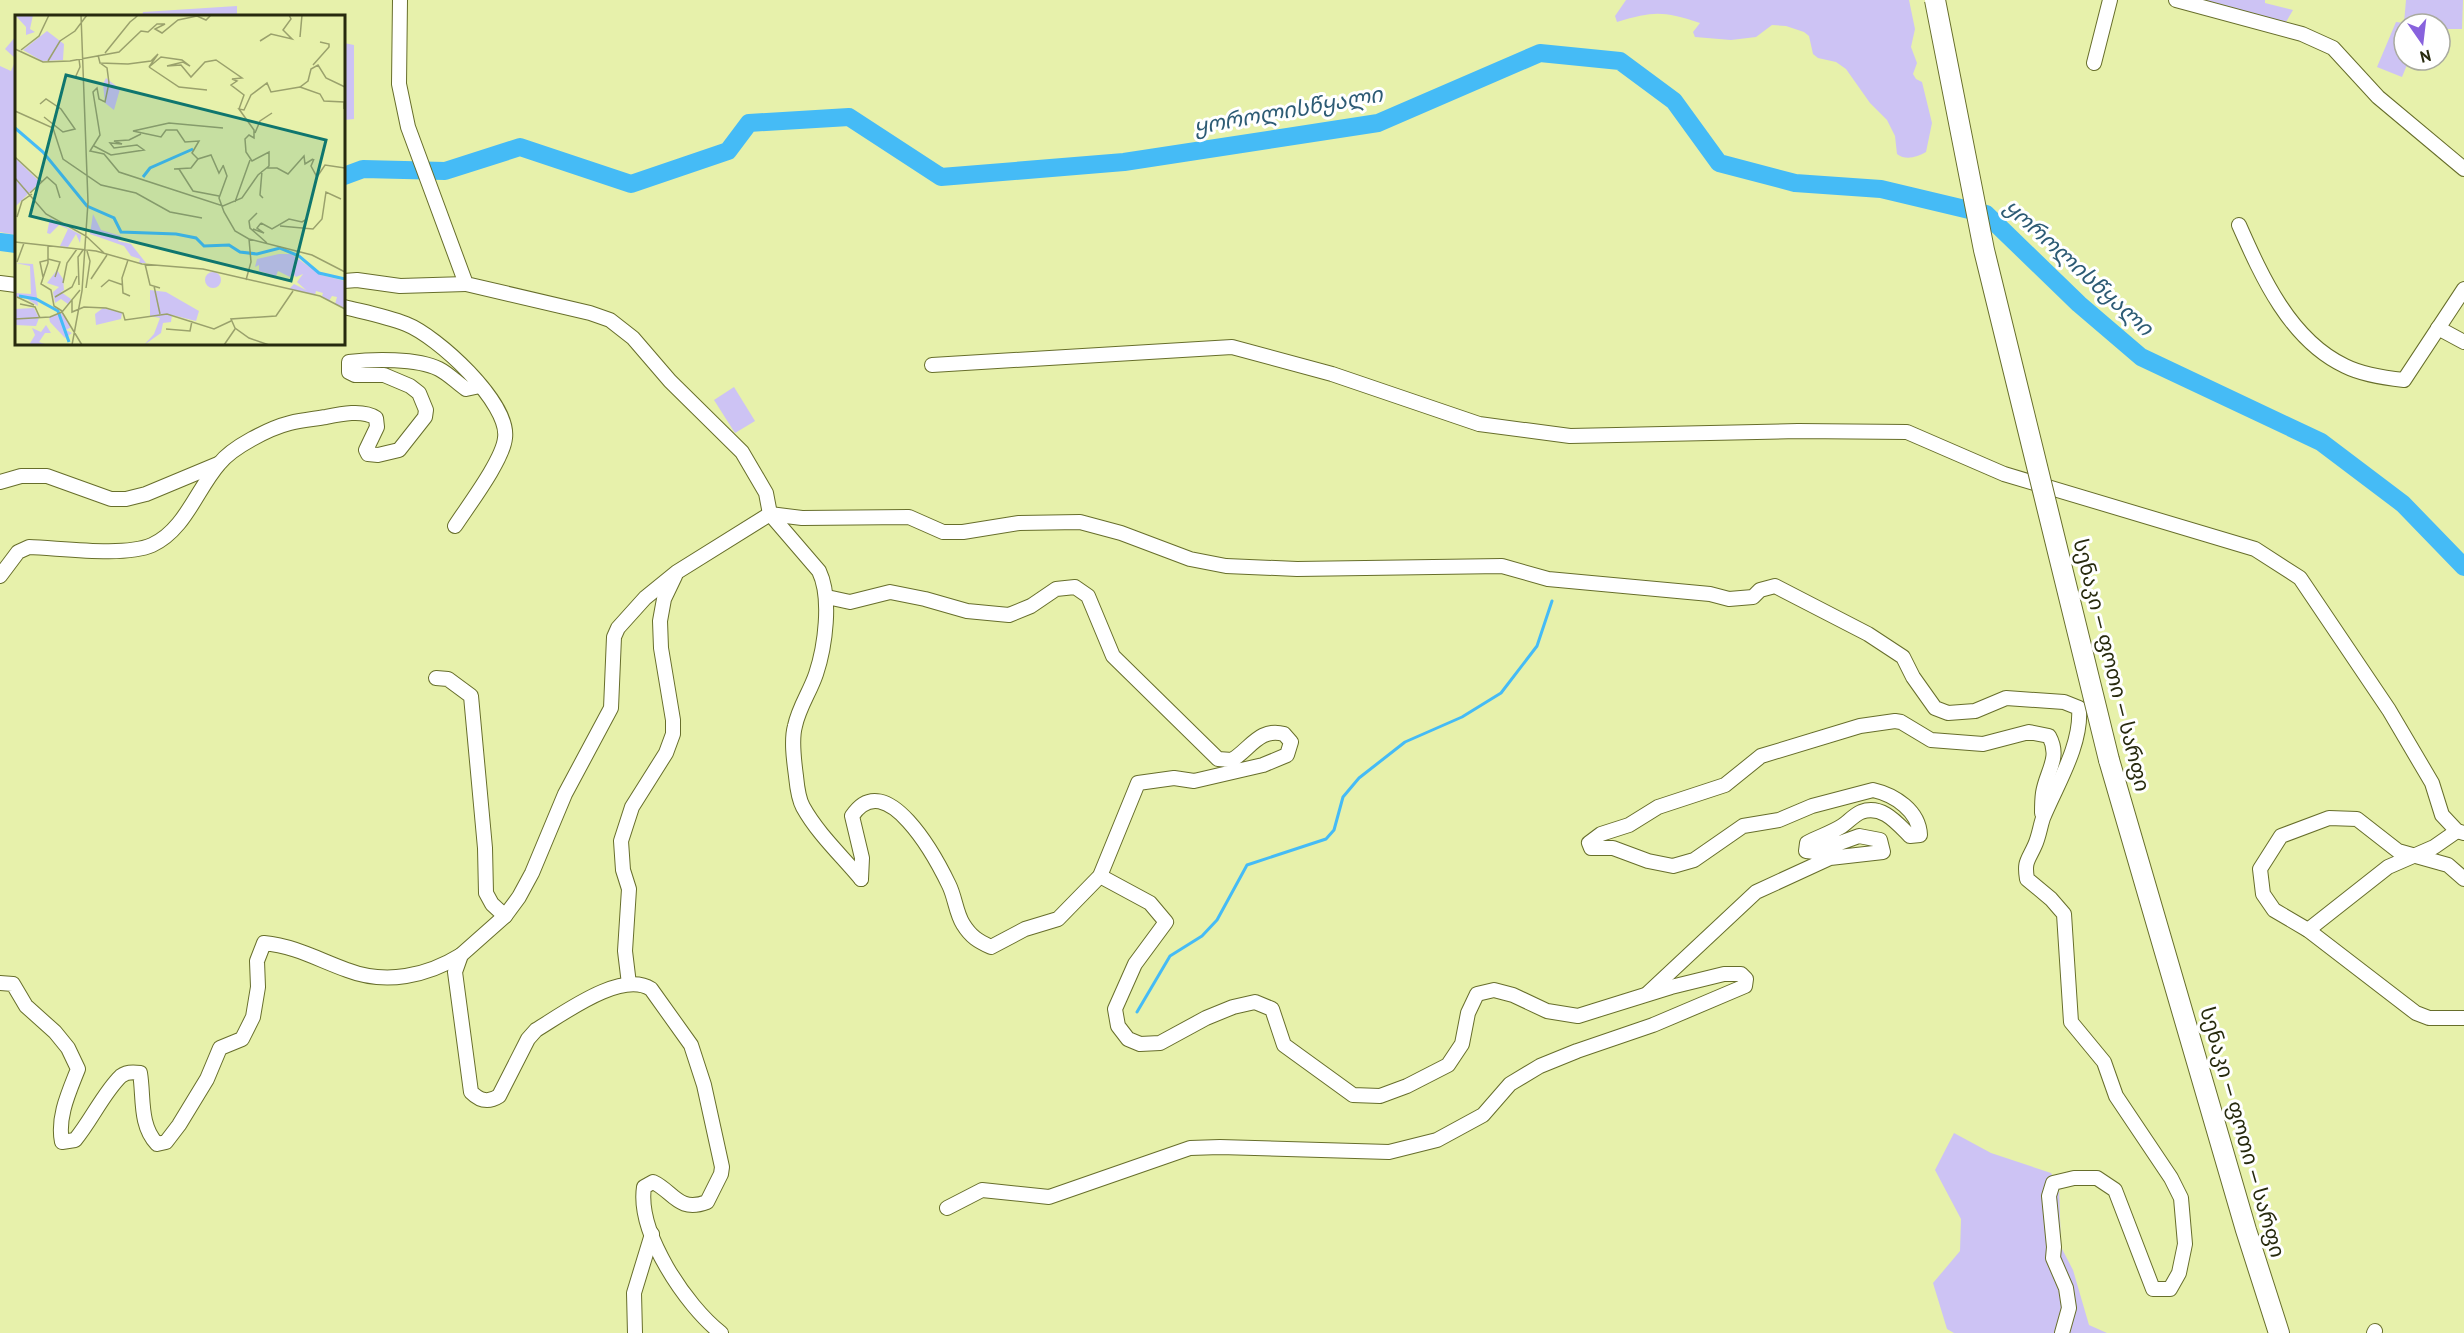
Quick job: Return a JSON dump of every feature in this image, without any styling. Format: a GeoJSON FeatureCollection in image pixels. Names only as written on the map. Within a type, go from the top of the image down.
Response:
{"type":"FeatureCollection","features":[{"type":"Feature","properties":{"kind":"highway","name":"სენაკი — ფოთი — სარფი"},"geometry":{"type":"LineString","coordinates":[[1935,0],[1984,250],[2109,760],[2246,1230],[2279,1333]]}},
{"type":"Feature","properties":{"kind":"street"},"geometry":{"type":"LineString","coordinates":[[400,0],[399,84],[408,127],[466,284]]}},
{"type":"Feature","properties":{"kind":"street"},"geometry":{"type":"LineString","coordinates":[[2094,63],[2110,0]]}},
{"type":"Feature","properties":{"kind":"street"},"geometry":{"type":"LineString","coordinates":[[2176,0],[2207,4],[2302,34],[2333,48],[2378,97],[2464,169]]}},
{"type":"Feature","properties":{"kind":"street"},"geometry":{"type":"LineString","coordinates":[[2239,225],[2261,275],[2302,334],[2323,354],[2347,367],[2384,378],[2404,380],[2464,289]]}},
{"type":"Feature","properties":{"kind":"street"},"geometry":{"type":"LineString","coordinates":[[345,281],[357,280],[400,286],[466,284],[590,313],[610,320],[633,338],[670,381],[742,452],[766,494],[770,514],[819,571],[824,581],[827,597],[827,615],[816,674],[800,707],[794,729],[795,768],[803,807],[861,879],[862,858],[852,816],[857,808],[867,803],[882,801],[897,810],[931,850],[950,887],[961,922],[975,940],[991,947],[1025,929],[1058,919],[1100,876],[1138,783],[1174,778],[1194,780],[1263,765],[1287,755],[1291,742],[1284,734],[1268,733],[1260,736],[1232,760],[1218,759],[1113,656],[1088,596],[1075,587],[1056,589],[1031,606],[1009,615],[967,611],[926,598],[890,592],[850,602],[827,597]]}},
{"type":"Feature","properties":{"kind":"street"},"geometry":{"type":"LineString","coordinates":[[0,283],[15,285]]}},
{"type":"Feature","properties":{"kind":"street"},"geometry":{"type":"LineString","coordinates":[[345,307],[407,324],[437,343],[464,367],[480,386],[505,424],[506,439],[500,454],[455,526]]}},
{"type":"Feature","properties":{"kind":"street"},"geometry":{"type":"LineString","coordinates":[[2439,328],[2464,342]]}},
{"type":"Feature","properties":{"kind":"street"},"geometry":{"type":"LineString","coordinates":[[932,365],[1232,347],[1332,374],[1479,424],[1570,436],[1798,430],[1907,432],[2004,474],[2255,549],[2300,578],[2389,710],[2432,783],[2442,815],[2460,832],[2434,847],[2388,867],[2308,930]]}},
{"type":"Feature","properties":{"kind":"street"},"geometry":{"type":"LineString","coordinates":[[0,576],[18,552],[29,548],[131,551],[152,544],[164,537],[185,515],[219,464],[228,455],[261,435],[289,423],[346,413],[372,415],[376,418],[377,427],[366,450],[368,454],[378,455],[399,450],[425,417],[426,410],[419,393],[410,386],[384,375],[354,375],[349,372],[349,362],[374,359],[410,362],[439,369],[466,389],[480,386]]}},
{"type":"Feature","properties":{"kind":"street"},"geometry":{"type":"LineString","coordinates":[[0,482],[21,476],[47,476],[111,499],[126,499],[146,494],[219,464]]}},
{"type":"Feature","properties":{"kind":"street"},"geometry":{"type":"LineString","coordinates":[[0,983],[13,984],[26,1006],[55,1032],[68,1048],[78,1069],[65,1101],[60,1131],[62,1142],[75,1140],[123,1075],[132,1072],[140,1073],[144,1121],[149,1135],[157,1144],[166,1142],[207,1079],[220,1048],[242,1039],[253,1017],[258,987],[257,961],[264,943],[285,945],[372,978],[402,977],[441,967],[461,955],[505,916],[532,873],[565,794],[611,708],[614,637],[618,628],[645,598],[677,572],[770,514],[802,518],[909,517],[943,532],[963,532],[1019,523],[1080,522],[1121,533],[1190,559],[1226,566],[1297,569],[1502,566],[1548,579],[1710,594],[1729,599],[1753,597],[1760,590],[1775,586],[1868,634],[1903,657],[1913,677],[1935,708],[1948,713],[1975,711],[2006,698],[2064,702],[2079,708],[2080,722],[2071,753],[2042,821],[2036,844],[2025,863],[2027,879],[2051,899],[2064,914],[2071,1022],[2104,1062],[2116,1096],[2171,1178],[2181,1198],[2185,1244],[2179,1273],[2170,1289],[2153,1289],[2115,1190],[2097,1178],[2074,1178],[2054,1183],[2049,1196],[2053,1258],[2066,1288],[2069,1308],[2062,1333]]}},
{"type":"Feature","properties":{"kind":"street"},"geometry":{"type":"LineString","coordinates":[[629,984],[625,951],[629,889],[623,870],[621,841],[632,807],[666,753],[673,734],[673,720],[662,657],[660,621],[664,599],[677,572]]}},
{"type":"Feature","properties":{"kind":"street"},"geometry":{"type":"LineString","coordinates":[[436,678],[448,680],[471,696],[485,848],[486,893],[492,904],[505,916]]}},
{"type":"Feature","properties":{"kind":"street"},"geometry":{"type":"LineString","coordinates":[[1646,995],[1659,980],[1756,892],[1830,858],[1883,852],[1880,840],[1858,836],[1815,852],[1806,851],[1807,843],[1841,827],[1859,812],[1871,811],[1886,814],[1891,816],[1910,836],[1920,835],[1919,823],[1902,802],[1873,790],[1812,806],[1779,820],[1743,826],[1694,860],[1673,866],[1648,861],[1613,848],[1591,848],[1589,843],[1593,838],[1629,825],[1658,807],[1725,785],[1761,756],[1860,726],[1886,721],[1901,722],[1925,739],[1949,742],[1992,743],[2029,732],[2038,732],[2049,736],[2054,744],[2055,758],[2043,792],[2042,821]]}},
{"type":"Feature","properties":{"kind":"street"},"geometry":{"type":"LineString","coordinates":[[2464,879],[2448,865],[2398,850],[2357,819],[2328,818],[2281,836],[2260,869],[2263,894],[2274,910],[2308,930],[2416,1013],[2429,1018],[2464,1018]]}},
{"type":"Feature","properties":{"kind":"street"},"geometry":{"type":"LineString","coordinates":[[947,1208],[982,1190],[1049,1197],[1190,1148],[1389,1152],[1437,1140],[1483,1115],[1510,1083],[1540,1066],[1653,1025],[1744,986],[1746,979],[1741,974],[1724,974],[1578,1016],[1547,1011],[1513,995],[1494,990],[1477,994],[1468,1013],[1462,1044],[1448,1065],[1407,1086],[1380,1096],[1353,1095],[1284,1045],[1272,1009],[1255,1002],[1233,1007],[1206,1018],[1160,1043],[1140,1044],[1128,1039],[1118,1026],[1115,1009],[1135,964],[1166,922],[1150,903],[1100,876]]}},
{"type":"Feature","properties":{"kind":"street"},"geometry":{"type":"LineString","coordinates":[[461,955],[455,972],[455,986],[466,1071],[471,1092],[483,1101],[499,1096],[528,1039],[536,1030],[615,986],[641,983],[651,988],[691,1045],[704,1085],[722,1167],[721,1174],[707,1202],[701,1204],[679,1201],[669,1196],[660,1185],[653,1182],[647,1184],[643,1196],[643,1207],[652,1234],[676,1283],[704,1320],[721,1333]]}},
{"type":"Feature","properties":{"kind":"street"},"geometry":{"type":"LineString","coordinates":[[635,1333],[634,1293],[652,1234]]}},
{"type":"Feature","properties":{"kind":"shaded area"},"geometry":{"type":"Polygon","coordinates":[[[1626,0],[1909,0],[1915,29],[1911,47],[1917,63],[1913,74],[1922,82],[1932,123],[1926,152],[1908,158],[1897,154],[1895,136],[1887,120],[1870,103],[1846,69],[1836,62],[1818,58],[1813,54],[1809,36],[1804,32],[1786,26],[1772,25],[1756,37],[1731,40],[1695,37],[1693,32],[1700,23],[1676,16],[1650,14],[1617,22],[1615,16],[1626,0]]]}},
{"type":"Feature","properties":{"kind":"shaded area"},"geometry":{"type":"Polygon","coordinates":[[[2198,0],[2265,0],[2265,3],[2293,10],[2286,22],[2198,0]]]}},
{"type":"Feature","properties":{"kind":"shaded area"},"geometry":{"type":"Polygon","coordinates":[[[2406,0],[2463,0],[2462,29],[2452,29],[2452,12],[2405,12],[2406,0]]]}},
{"type":"Feature","properties":{"kind":"shaded area"},"geometry":{"type":"Polygon","coordinates":[[[237,6],[237,15],[142,15],[143,12],[237,6]]]}},
{"type":"Feature","properties":{"kind":"shaded area"},"geometry":{"type":"Polygon","coordinates":[[[2392,31],[2392,72],[2404,72],[2402,77],[2377,67],[2392,31]]]}},
{"type":"Feature","properties":{"kind":"shaded area"},"geometry":{"type":"Polygon","coordinates":[[[15,37],[15,58],[5,49],[15,37]]]}},
{"type":"Feature","properties":{"kind":"shaded area"},"geometry":{"type":"Polygon","coordinates":[[[345,43],[354,45],[354,119],[345,120],[345,43]]]}},
{"type":"Feature","properties":{"kind":"shaded area"},"geometry":{"type":"Polygon","coordinates":[[[15,61],[15,235],[0,232],[0,66],[11,71],[15,61]]]}},
{"type":"Feature","properties":{"kind":"shaded area"},"geometry":{"type":"Polygon","coordinates":[[[734,387],[755,421],[735,433],[714,400],[734,387]]]}},
{"type":"Feature","properties":{"kind":"shaded area"},"geometry":{"type":"Polygon","coordinates":[[[1954,1133],[1991,1153],[2051,1173],[2059,1187],[2061,1247],[2073,1270],[2089,1325],[2107,1333],[1954,1333],[1947,1329],[1933,1283],[1960,1251],[1961,1219],[1935,1170],[1954,1133]]]}},
{"type":"Feature","properties":{"kind":"waterway","name":"ყოროლისწყალი"},"geometry":{"type":"LineString","coordinates":[[345,176],[363,169],[445,171],[520,147],[631,184],[728,151],[749,123],[849,117],[941,177],[1124,162],[1378,123],[1540,53],[1620,61],[1674,101],[1719,163],[1795,183],[1881,189],[1986,214],[2079,304],[2141,357],[2321,442],[2403,504],[2464,567]]}},
{"type":"Feature","properties":{"kind":"waterway","name":"ყოროლისწყალი"},"geometry":{"type":"LineString","coordinates":[[0,242],[15,244]]}},
{"type":"Feature","properties":{"kind":"waterway"},"geometry":{"type":"LineString","coordinates":[[1137,1012],[1170,956],[1202,936],[1217,920],[1247,865],[1326,839],[1334,830],[1343,797],[1359,778],[1405,742],[1462,717],[1501,693],[1537,646],[1552,601]]}}]}
